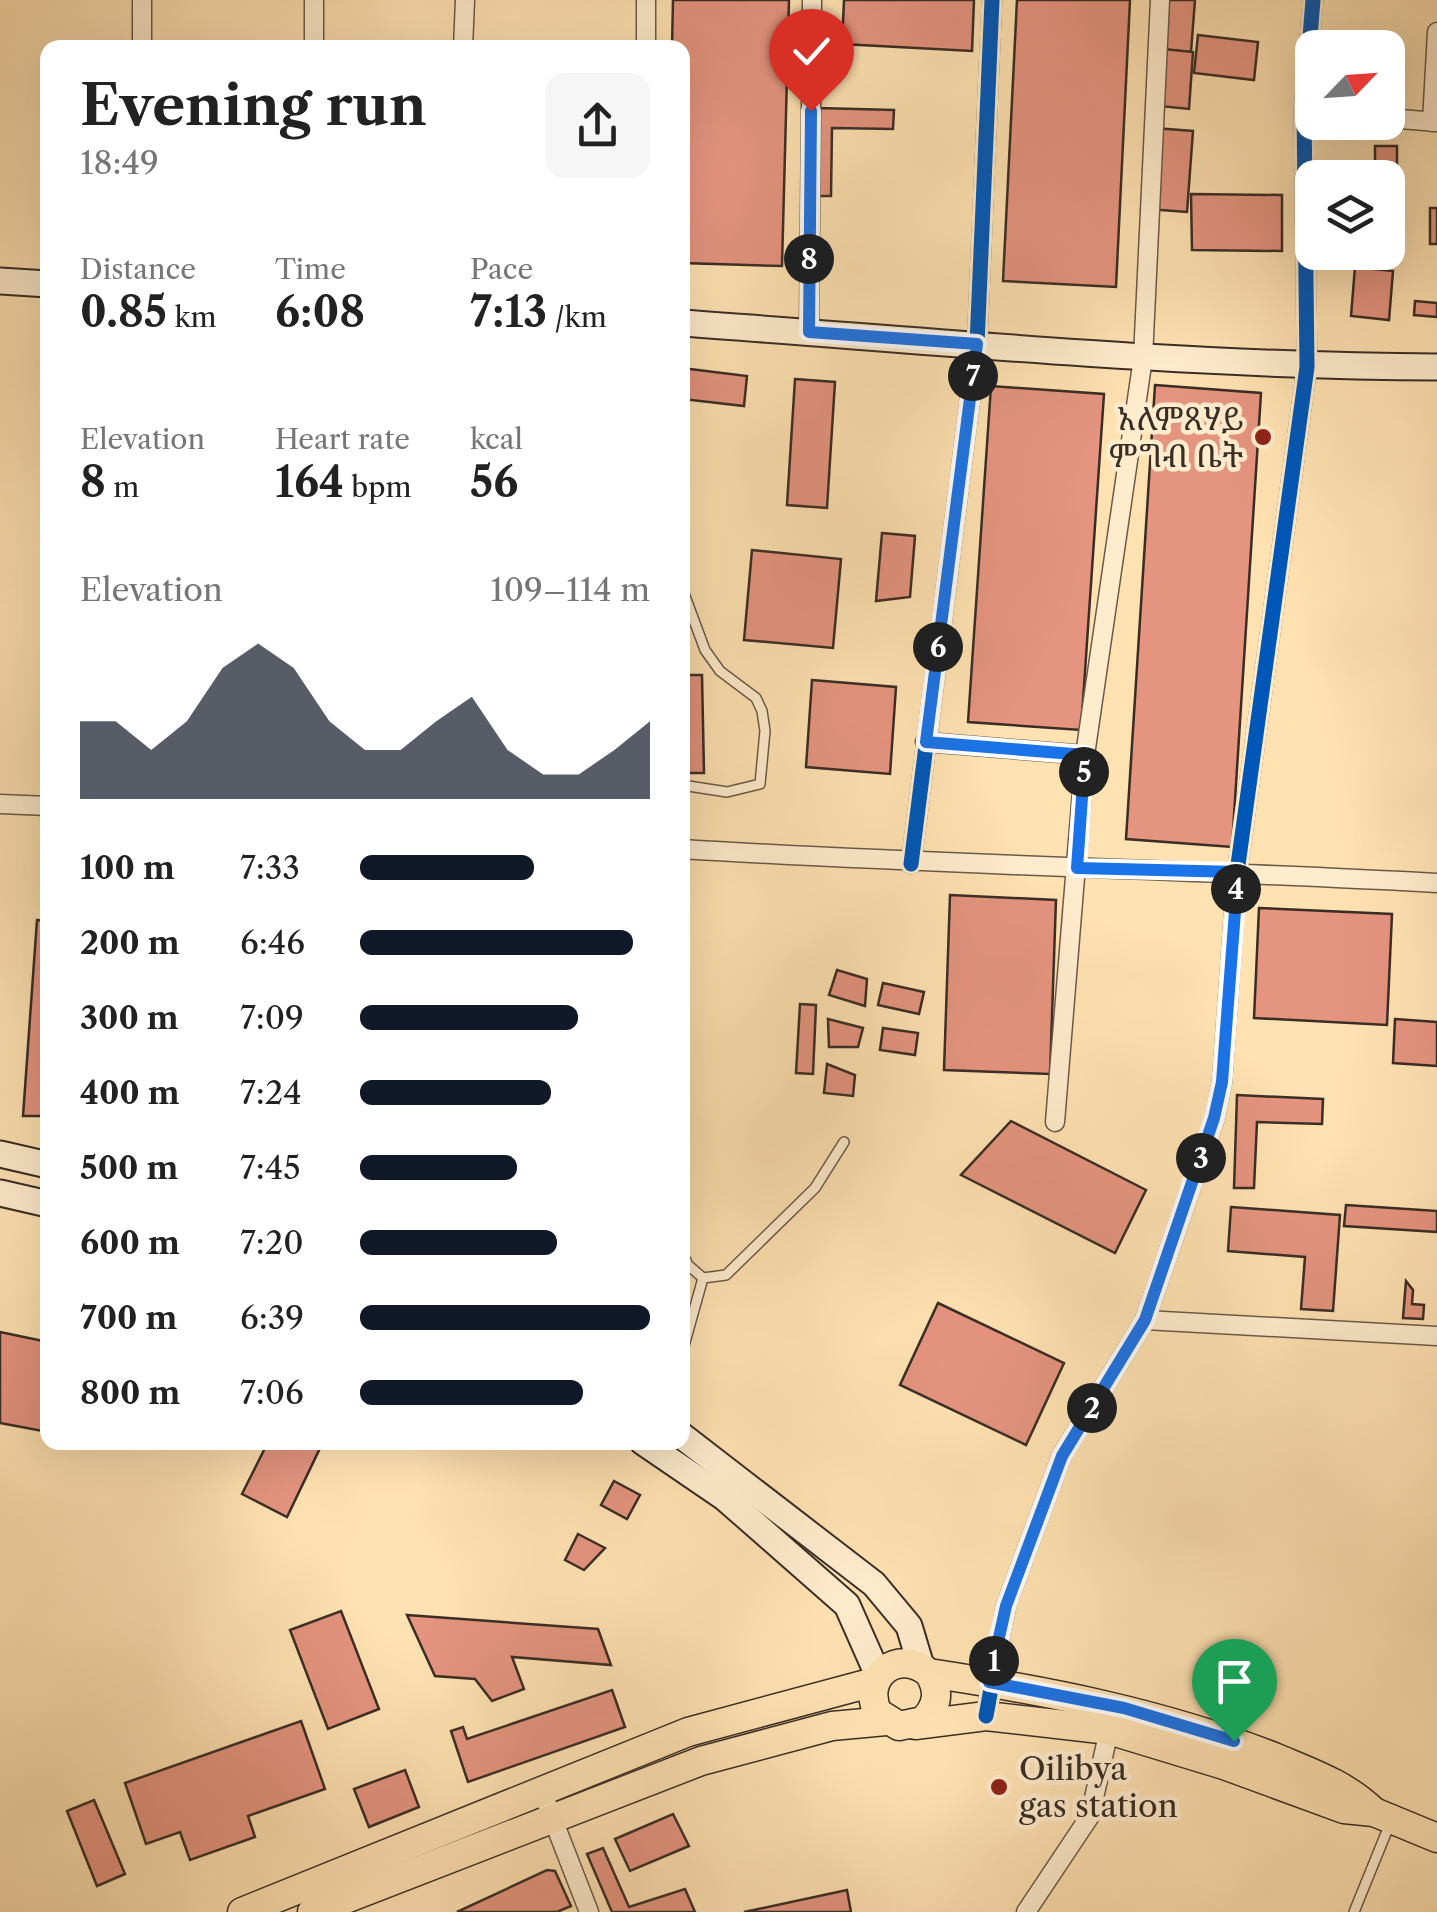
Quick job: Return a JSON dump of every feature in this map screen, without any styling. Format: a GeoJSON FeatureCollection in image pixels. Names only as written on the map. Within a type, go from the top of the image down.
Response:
{"type":"FeatureCollection","features":[{"type":"Feature","properties":{"kind":"main road"},"geometry":{"type":"LineString","coordinates":[[242,1912],[309,1904],[547,1803],[688,1732],[876,1678],[902,1661],[925,1669],[1124,1708],[1344,1808],[1383,1815],[1437,1838]]}},
{"type":"Feature","properties":{"kind":"main road"},"geometry":{"type":"LineString","coordinates":[[876,1678],[874,1703],[900,1723],[923,1721],[936,1704],[937,1693],[925,1669]]}},
{"type":"Feature","properties":{"kind":"main road"},"geometry":{"type":"LineString","coordinates":[[547,1803],[832,1726],[986,1716],[1109,1730],[1229,1753]]}},
{"type":"Feature","properties":{"kind":"main road"},"geometry":{"type":"LineString","coordinates":[[688,1732],[701,1760]]}},
{"type":"Feature","properties":{"kind":"street"},"geometry":{"type":"LineString","coordinates":[[142,0],[142,40]]}},
{"type":"Feature","properties":{"kind":"street"},"geometry":{"type":"LineString","coordinates":[[314,0],[314,40]]}},
{"type":"Feature","properties":{"kind":"street"},"geometry":{"type":"LineString","coordinates":[[463,40],[465,0]]}},
{"type":"Feature","properties":{"kind":"street"},"geometry":{"type":"LineString","coordinates":[[646,0],[646,40]]}},
{"type":"Feature","properties":{"kind":"street"},"geometry":{"type":"LineString","coordinates":[[809,332],[812,0]]}},
{"type":"Feature","properties":{"kind":"street"},"geometry":{"type":"LineString","coordinates":[[910,864],[977,344],[992,0]]}},
{"type":"Feature","properties":{"kind":"street"},"geometry":{"type":"LineString","coordinates":[[1055,1122],[1085,755],[1143,358],[1160,0]]}},
{"type":"Feature","properties":{"kind":"street"},"geometry":{"type":"LineString","coordinates":[[1312,30],[1313,0]]}},
{"type":"Feature","properties":{"kind":"street"},"geometry":{"type":"LineString","coordinates":[[1405,119],[1434,122],[1437,32]]}},
{"type":"Feature","properties":{"kind":"street"},"geometry":{"type":"LineString","coordinates":[[986,1716],[989,1682],[1006,1606],[1062,1456],[1145,1320],[1214,1118],[1222,1082],[1238,872],[1307,366],[1308,140]]}},
{"type":"Feature","properties":{"kind":"street"},"geometry":{"type":"LineString","coordinates":[[0,281],[40,284]]}},
{"type":"Feature","properties":{"kind":"street"},"geometry":{"type":"LineString","coordinates":[[690,324],[1143,358],[1437,367]]}},
{"type":"Feature","properties":{"kind":"street"},"geometry":{"type":"LineString","coordinates":[[926,742],[1085,755]]}},
{"type":"Feature","properties":{"kind":"street"},"geometry":{"type":"LineString","coordinates":[[0,804],[40,806]]}},
{"type":"Feature","properties":{"kind":"street"},"geometry":{"type":"LineString","coordinates":[[690,850],[910,864],[1238,872],[1437,883]]}},
{"type":"Feature","properties":{"kind":"street"},"geometry":{"type":"LineString","coordinates":[[0,1154],[40,1164]]}},
{"type":"Feature","properties":{"kind":"street"},"geometry":{"type":"LineString","coordinates":[[0,1193],[40,1202]]}},
{"type":"Feature","properties":{"kind":"street"},"geometry":{"type":"LineString","coordinates":[[1145,1320],[1437,1336]]}},
{"type":"Feature","properties":{"kind":"street"},"geometry":{"type":"LineString","coordinates":[[690,1444],[847,1605],[876,1678]]}},
{"type":"Feature","properties":{"kind":"street"},"geometry":{"type":"LineString","coordinates":[[658,1450],[733,1489],[874,1584],[908,1626],[925,1669]]}},
{"type":"Feature","properties":{"kind":"street"},"geometry":{"type":"LineString","coordinates":[[1026,1912],[1090,1816],[1109,1730]]}},
{"type":"Feature","properties":{"kind":"street"},"geometry":{"type":"LineString","coordinates":[[547,1803],[590,1912]]}},
{"type":"Feature","properties":{"kind":"lane"},"geometry":{"type":"LineString","coordinates":[[690,610],[705,650],[720,670],[756,698],[765,731],[760,784],[728,792],[690,787]]}},
{"type":"Feature","properties":{"kind":"lane"},"geometry":{"type":"LineString","coordinates":[[702,1278],[726,1275],[815,1188],[844,1142]]}},
{"type":"Feature","properties":{"kind":"lane"},"geometry":{"type":"LineString","coordinates":[[690,1267],[702,1278]]}},
{"type":"Feature","properties":{"kind":"lane"},"geometry":{"type":"LineString","coordinates":[[690,1323],[702,1278]]}},
{"type":"Feature","properties":{"kind":"lane"},"geometry":{"type":"LineString","coordinates":[[1354,1912],[1383,1815]]}},
{"type":"Feature","properties":{"kind":"building"},"geometry":{"type":"Polygon","coordinates":[[[673,0],[789,0],[782,266],[690,263],[690,40],[672,40],[673,0]]]}},
{"type":"Feature","properties":{"kind":"building"},"geometry":{"type":"Polygon","coordinates":[[[844,0],[974,0],[972,51],[842,44],[844,0]]]}},
{"type":"Feature","properties":{"kind":"building"},"geometry":{"type":"Polygon","coordinates":[[[1017,0],[1130,0],[1116,287],[1003,281],[1017,0]]]}},
{"type":"Feature","properties":{"kind":"building"},"geometry":{"type":"Polygon","coordinates":[[[1163,0],[1195,0],[1191,52],[1159,49],[1163,0]]]}},
{"type":"Feature","properties":{"kind":"building"},"geometry":{"type":"Polygon","coordinates":[[[1198,35],[1258,42],[1254,80],[1194,73],[1198,35]]]}},
{"type":"Feature","properties":{"kind":"building"},"geometry":{"type":"Polygon","coordinates":[[[1163,49],[1193,52],[1189,109],[1159,106],[1163,49]]]}},
{"type":"Feature","properties":{"kind":"building"},"geometry":{"type":"Polygon","coordinates":[[[817,108],[894,110],[893,129],[832,128],[831,196],[815,196],[817,108]]]}},
{"type":"Feature","properties":{"kind":"building"},"geometry":{"type":"Polygon","coordinates":[[[1154,128],[1193,131],[1187,212],[1148,209],[1154,128]]]}},
{"type":"Feature","properties":{"kind":"building"},"geometry":{"type":"Polygon","coordinates":[[[1375,146],[1397,146],[1397,160],[1375,160],[1375,146]]]}},
{"type":"Feature","properties":{"kind":"building"},"geometry":{"type":"Polygon","coordinates":[[[1191,194],[1282,195],[1282,251],[1192,250],[1191,194]]]}},
{"type":"Feature","properties":{"kind":"building"},"geometry":{"type":"Polygon","coordinates":[[[1430,208],[1437,208],[1437,244],[1430,244],[1430,208]]]}},
{"type":"Feature","properties":{"kind":"building"},"geometry":{"type":"Polygon","coordinates":[[[1355,270],[1393,271],[1389,320],[1351,316],[1355,270]]]}},
{"type":"Feature","properties":{"kind":"building"},"geometry":{"type":"Polygon","coordinates":[[[1415,301],[1437,303],[1437,317],[1414,315],[1415,301]]]}},
{"type":"Feature","properties":{"kind":"building"},"geometry":{"type":"Polygon","coordinates":[[[690,369],[747,376],[744,406],[690,400],[690,369]]]}},
{"type":"Feature","properties":{"kind":"building"},"geometry":{"type":"Polygon","coordinates":[[[795,379],[835,382],[827,508],[787,505],[795,379]]]}},
{"type":"Feature","properties":{"kind":"building"},"geometry":{"type":"Polygon","coordinates":[[[1155,385],[1261,393],[1232,847],[1126,839],[1155,385]]]}},
{"type":"Feature","properties":{"kind":"building"},"geometry":{"type":"Polygon","coordinates":[[[991,386],[1104,394],[1081,730],[968,722],[991,386]]]}},
{"type":"Feature","properties":{"kind":"building"},"geometry":{"type":"Polygon","coordinates":[[[882,533],[915,536],[910,597],[876,601],[882,533]]]}},
{"type":"Feature","properties":{"kind":"building"},"geometry":{"type":"Polygon","coordinates":[[[752,550],[841,559],[833,648],[744,640],[752,550]]]}},
{"type":"Feature","properties":{"kind":"building"},"geometry":{"type":"Polygon","coordinates":[[[690,675],[702,675],[704,773],[690,773],[690,675]]]}},
{"type":"Feature","properties":{"kind":"building"},"geometry":{"type":"Polygon","coordinates":[[[812,680],[896,687],[890,774],[806,767],[812,680]]]}},
{"type":"Feature","properties":{"kind":"building"},"geometry":{"type":"Polygon","coordinates":[[[950,895],[1056,900],[1050,1074],[944,1070],[950,895]]]}},
{"type":"Feature","properties":{"kind":"building"},"geometry":{"type":"Polygon","coordinates":[[[1259,908],[1392,914],[1387,1025],[1254,1018],[1259,908]]]}},
{"type":"Feature","properties":{"kind":"building"},"geometry":{"type":"Polygon","coordinates":[[[37,920],[40,1116],[23,1116],[37,920]]]}},
{"type":"Feature","properties":{"kind":"building"},"geometry":{"type":"Polygon","coordinates":[[[837,970],[867,979],[865,1006],[829,995],[837,970]]]}},
{"type":"Feature","properties":{"kind":"building"},"geometry":{"type":"Polygon","coordinates":[[[883,983],[924,992],[919,1014],[878,1005],[883,983]]]}},
{"type":"Feature","properties":{"kind":"building"},"geometry":{"type":"Polygon","coordinates":[[[800,1004],[816,1005],[813,1074],[796,1073],[800,1004]]]}},
{"type":"Feature","properties":{"kind":"building"},"geometry":{"type":"Polygon","coordinates":[[[828,1019],[863,1028],[858,1047],[829,1047],[828,1019]]]}},
{"type":"Feature","properties":{"kind":"building"},"geometry":{"type":"Polygon","coordinates":[[[1395,1019],[1437,1022],[1437,1066],[1393,1063],[1395,1019]]]}},
{"type":"Feature","properties":{"kind":"building"},"geometry":{"type":"Polygon","coordinates":[[[883,1028],[918,1033],[915,1055],[880,1050],[883,1028]]]}},
{"type":"Feature","properties":{"kind":"building"},"geometry":{"type":"Polygon","coordinates":[[[827,1064],[855,1075],[853,1096],[824,1093],[827,1064]]]}},
{"type":"Feature","properties":{"kind":"building"},"geometry":{"type":"Polygon","coordinates":[[[1237,1095],[1323,1099],[1322,1124],[1257,1122],[1254,1188],[1234,1188],[1237,1095]]]}},
{"type":"Feature","properties":{"kind":"building"},"geometry":{"type":"Polygon","coordinates":[[[1011,1121],[1146,1190],[1115,1253],[961,1175],[1011,1121]]]}},
{"type":"Feature","properties":{"kind":"building"},"geometry":{"type":"Polygon","coordinates":[[[1346,1205],[1437,1211],[1437,1232],[1344,1226],[1346,1205]]]}},
{"type":"Feature","properties":{"kind":"building"},"geometry":{"type":"Polygon","coordinates":[[[1231,1207],[1340,1215],[1333,1311],[1301,1309],[1305,1257],[1228,1251],[1231,1207]]]}},
{"type":"Feature","properties":{"kind":"building"},"geometry":{"type":"Polygon","coordinates":[[[1406,1281],[1413,1290],[1412,1304],[1424,1305],[1423,1319],[1403,1318],[1406,1281]]]}},
{"type":"Feature","properties":{"kind":"building"},"geometry":{"type":"Polygon","coordinates":[[[938,1303],[1064,1363],[1026,1445],[900,1385],[938,1303]]]}},
{"type":"Feature","properties":{"kind":"building"},"geometry":{"type":"Polygon","coordinates":[[[0,1332],[40,1340],[40,1430],[0,1423],[0,1332]]]}},
{"type":"Feature","properties":{"kind":"building"},"geometry":{"type":"Polygon","coordinates":[[[264,1450],[319,1450],[287,1517],[242,1494],[264,1450]]]}},
{"type":"Feature","properties":{"kind":"building"},"geometry":{"type":"Polygon","coordinates":[[[614,1481],[640,1495],[627,1519],[601,1505],[614,1481]]]}},
{"type":"Feature","properties":{"kind":"building"},"geometry":{"type":"Polygon","coordinates":[[[578,1534],[605,1548],[584,1570],[565,1560],[578,1534]]]}},
{"type":"Feature","properties":{"kind":"building"},"geometry":{"type":"Polygon","coordinates":[[[341,1611],[379,1709],[328,1729],[290,1630],[341,1611]]]}},
{"type":"Feature","properties":{"kind":"building"},"geometry":{"type":"Polygon","coordinates":[[[407,1615],[598,1629],[611,1665],[512,1657],[524,1689],[492,1701],[475,1679],[435,1676],[407,1615]]]}},
{"type":"Feature","properties":{"kind":"building"},"geometry":{"type":"Polygon","coordinates":[[[612,1690],[625,1727],[468,1782],[451,1731],[463,1727],[467,1739],[612,1690]]]}},
{"type":"Feature","properties":{"kind":"building"},"geometry":{"type":"Polygon","coordinates":[[[301,1721],[325,1789],[248,1816],[255,1837],[190,1860],[180,1832],[146,1844],[125,1783],[301,1721]]]}},
{"type":"Feature","properties":{"kind":"building"},"geometry":{"type":"Polygon","coordinates":[[[405,1770],[419,1807],[369,1827],[354,1789],[405,1770]]]}},
{"type":"Feature","properties":{"kind":"building"},"geometry":{"type":"Polygon","coordinates":[[[94,1800],[125,1874],[97,1886],[67,1811],[94,1800]]]}},
{"type":"Feature","properties":{"kind":"building"},"geometry":{"type":"Polygon","coordinates":[[[673,1814],[689,1846],[630,1871],[615,1839],[673,1814]]]}},
{"type":"Feature","properties":{"kind":"building"},"geometry":{"type":"Polygon","coordinates":[[[603,1848],[629,1907],[685,1889],[695,1912],[612,1912],[587,1854],[603,1848]]]}},
{"type":"Feature","properties":{"kind":"building"},"geometry":{"type":"Polygon","coordinates":[[[547,1870],[555,1871],[571,1906],[557,1912],[457,1912],[547,1870]]]}},
{"type":"Feature","properties":{"kind":"building"},"geometry":{"type":"Polygon","coordinates":[[[847,1890],[851,1912],[744,1912],[847,1890]]]}},
{"type":"Feature","properties":{"kind":"cycle path"},"geometry":{"type":"LineString","coordinates":[[911,864],[977,344],[992,0]]}},
{"type":"Feature","properties":{"kind":"cycle path"},"geometry":{"type":"LineString","coordinates":[[986,1716],[1006,1606],[1062,1455],[1145,1320],[1215,1118],[1222,1082],[1237,872],[1307,367],[1304,110],[1313,0]]}},
{"type":"Feature","properties":{"kind":"place","name":"አለምጸሃይ ምግብ ቤት"},"geometry":{"type":"Point","coordinates":[1263,437]}},
{"type":"Feature","properties":{"kind":"place","name":"Oilibya gas station"},"geometry":{"type":"Point","coordinates":[999,1787]}},
{"type":"Feature","properties":{"kind":"route"},"geometry":{"type":"LineString","coordinates":[[811,111],[809,332],[977,344],[926,742],[1085,755],[1077,868],[1238,872],[1222,1082],[1214,1118],[1145,1320],[1062,1456],[1006,1606],[989,1682],[1124,1708],[1234,1741]]}}]}
